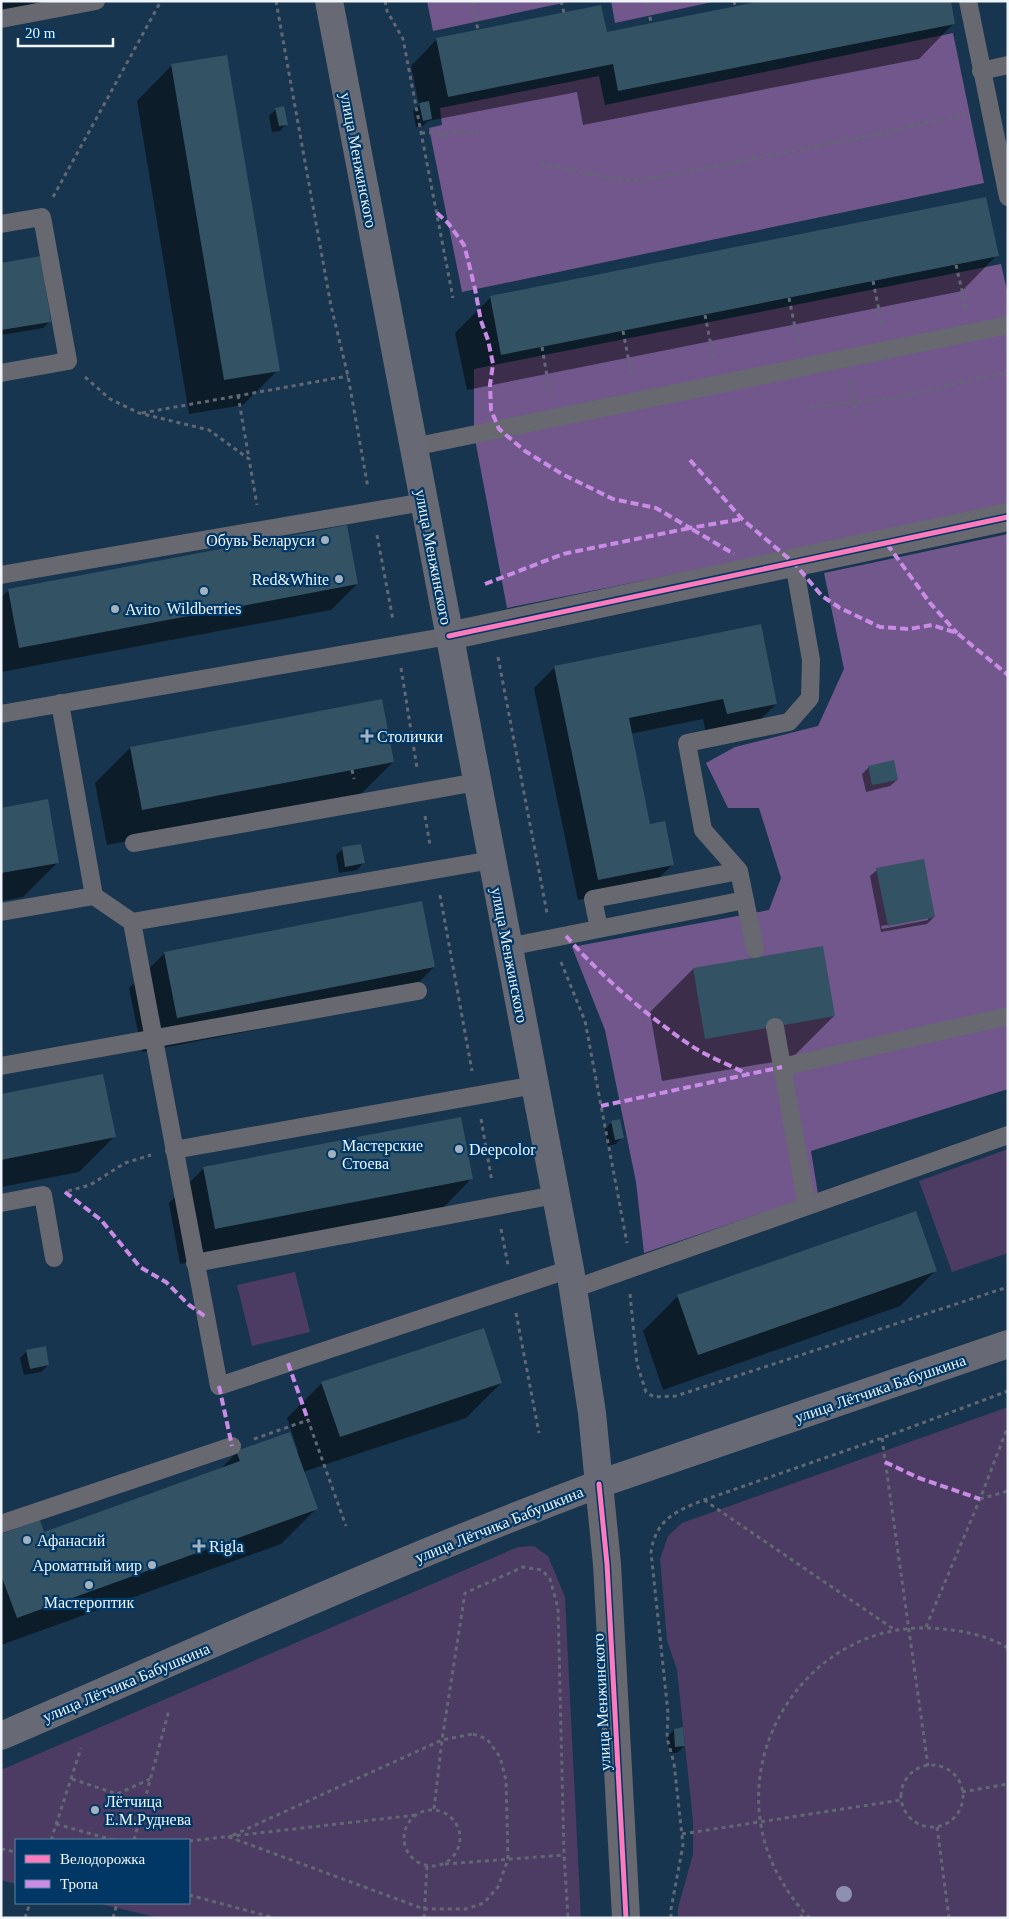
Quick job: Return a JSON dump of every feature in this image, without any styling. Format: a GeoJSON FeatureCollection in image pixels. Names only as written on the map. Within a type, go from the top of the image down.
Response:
{"type":"FeatureCollection","features":[{"type":"Feature","properties":{"kind":"main road","name":"улица Менжинского"},"geometry":{"type":"LineString","coordinates":[[329,1],[571,1279],[592,1413],[599,1484]]}},
{"type":"Feature","properties":{"kind":"main road","name":"улица Лётчика Бабушкина"},"geometry":{"type":"LineString","coordinates":[[1,1736],[427,1552],[599,1484],[1008,1344]]}},
{"type":"Feature","properties":{"kind":"street"},"geometry":{"type":"LineString","coordinates":[[449,636],[1008,517]]}},
{"type":"Feature","properties":{"kind":"street","name":"улица Менжинского"},"geometry":{"type":"LineString","coordinates":[[599,1484],[607,1564],[621,1856],[626,1918]]}},
{"type":"Feature","properties":{"kind":"lane"},"geometry":{"type":"LineString","coordinates":[[1,19],[96,1]]}},
{"type":"Feature","properties":{"kind":"lane"},"geometry":{"type":"LineString","coordinates":[[968,1],[1008,197]]}},
{"type":"Feature","properties":{"kind":"lane"},"geometry":{"type":"LineString","coordinates":[[981,71],[1008,65]]}},
{"type":"Feature","properties":{"kind":"lane"},"geometry":{"type":"LineString","coordinates":[[1,224],[42,217],[68,361],[1,372]]}},
{"type":"Feature","properties":{"kind":"lane"},"geometry":{"type":"LineString","coordinates":[[413,447],[1008,325]]}},
{"type":"Feature","properties":{"kind":"lane"},"geometry":{"type":"LineString","coordinates":[[1,575],[424,502]]}},
{"type":"Feature","properties":{"kind":"lane"},"geometry":{"type":"LineString","coordinates":[[755,948],[739,871],[703,830],[687,743],[789,722],[810,698],[810,660],[794,563]]}},
{"type":"Feature","properties":{"kind":"lane"},"geometry":{"type":"LineString","coordinates":[[1,714],[449,636]]}},
{"type":"Feature","properties":{"kind":"lane"},"geometry":{"type":"LineString","coordinates":[[60,704],[94,896]]}},
{"type":"Feature","properties":{"kind":"lane"},"geometry":{"type":"LineString","coordinates":[[134,844],[476,782]]}},
{"type":"Feature","properties":{"kind":"lane"},"geometry":{"type":"LineString","coordinates":[[1,912],[94,896],[132,922],[492,860]]}},
{"type":"Feature","properties":{"kind":"lane"},"geometry":{"type":"LineString","coordinates":[[599,929],[593,899],[739,871]]}},
{"type":"Feature","properties":{"kind":"lane"},"geometry":{"type":"LineString","coordinates":[[508,947],[745,900]]}},
{"type":"Feature","properties":{"kind":"lane"},"geometry":{"type":"LineString","coordinates":[[132,922],[195,1263],[220,1386],[512,1288],[629,1270],[1008,1135]]}},
{"type":"Feature","properties":{"kind":"lane"},"geometry":{"type":"LineString","coordinates":[[1,1066],[418,991]]}},
{"type":"Feature","properties":{"kind":"lane"},"geometry":{"type":"LineString","coordinates":[[782,1067],[1008,1016]]}},
{"type":"Feature","properties":{"kind":"lane"},"geometry":{"type":"LineString","coordinates":[[775,1026],[807,1206]]}},
{"type":"Feature","properties":{"kind":"lane"},"geometry":{"type":"LineString","coordinates":[[174,1150],[534,1085]]}},
{"type":"Feature","properties":{"kind":"lane"},"geometry":{"type":"LineString","coordinates":[[1,1203],[43,1195],[54,1258]]}},
{"type":"Feature","properties":{"kind":"lane"},"geometry":{"type":"LineString","coordinates":[[195,1263],[555,1195]]}},
{"type":"Feature","properties":{"kind":"lane"},"geometry":{"type":"LineString","coordinates":[[1,1524],[232,1446]]}},
{"type":"Feature","properties":{"kind":"path"},"geometry":{"type":"LineString","coordinates":[[42,217],[161,1]]}},
{"type":"Feature","properties":{"kind":"path"},"geometry":{"type":"LineString","coordinates":[[276,1],[331,306],[348,376],[397,645],[435,870],[538,1433]]}},
{"type":"Feature","properties":{"kind":"path"},"geometry":{"type":"LineString","coordinates":[[385,1],[387,11],[404,39],[454,298]]}},
{"type":"Feature","properties":{"kind":"path"},"geometry":{"type":"LineString","coordinates":[[472,1],[478,30]]}},
{"type":"Feature","properties":{"kind":"path"},"geometry":{"type":"LineString","coordinates":[[561,1],[564,13]]}},
{"type":"Feature","properties":{"kind":"path"},"geometry":{"type":"LineString","coordinates":[[647,1],[651,23]]}},
{"type":"Feature","properties":{"kind":"path"},"geometry":{"type":"LineString","coordinates":[[734,1],[735,6]]}},
{"type":"Feature","properties":{"kind":"path"},"geometry":{"type":"LineString","coordinates":[[540,163],[611,178],[639,181],[990,110]]}},
{"type":"Feature","properties":{"kind":"path"},"geometry":{"type":"LineString","coordinates":[[422,133],[479,132]]}},
{"type":"Feature","properties":{"kind":"path"},"geometry":{"type":"LineString","coordinates":[[442,134],[443,141]]}},
{"type":"Feature","properties":{"kind":"path"},"geometry":{"type":"LineString","coordinates":[[956,265],[971,333]]}},
{"type":"Feature","properties":{"kind":"path"},"geometry":{"type":"LineString","coordinates":[[873,281],[888,350]]}},
{"type":"Feature","properties":{"kind":"path"},"geometry":{"type":"LineString","coordinates":[[789,298],[803,367]]}},
{"type":"Feature","properties":{"kind":"path"},"geometry":{"type":"LineString","coordinates":[[705,315],[718,385]]}},
{"type":"Feature","properties":{"kind":"path"},"geometry":{"type":"LineString","coordinates":[[623,331],[637,402]]}},
{"type":"Feature","properties":{"kind":"path"},"geometry":{"type":"LineString","coordinates":[[542,347],[554,418]]}},
{"type":"Feature","properties":{"kind":"path"},"geometry":{"type":"LineString","coordinates":[[844,359],[857,418]]}},
{"type":"Feature","properties":{"kind":"path"},"geometry":{"type":"LineString","coordinates":[[68,361],[110,399],[139,413],[209,430],[249,459]]}},
{"type":"Feature","properties":{"kind":"path"},"geometry":{"type":"LineString","coordinates":[[810,407],[892,398],[1008,372]]}},
{"type":"Feature","properties":{"kind":"path"},"geometry":{"type":"LineString","coordinates":[[139,413],[348,376]]}},
{"type":"Feature","properties":{"kind":"path"},"geometry":{"type":"LineString","coordinates":[[238,395],[262,530]]}},
{"type":"Feature","properties":{"kind":"path"},"geometry":{"type":"LineString","coordinates":[[498,656],[552,938],[585,1021],[625,1235],[631,1318],[637,1364],[646,1392],[654,1397],[676,1396],[1008,1287]]}},
{"type":"Feature","properties":{"kind":"path"},"geometry":{"type":"LineString","coordinates":[[65,1192],[90,1185],[125,1163],[156,1153],[174,1150]]}},
{"type":"Feature","properties":{"kind":"path"},"geometry":{"type":"LineString","coordinates":[[671,1918],[683,1845],[674,1763],[668,1748],[668,1713],[651,1552],[661,1523],[682,1509],[704,1500],[882,1438],[1008,1391]]}},
{"type":"Feature","properties":{"kind":"path"},"geometry":{"type":"LineString","coordinates":[[232,1446],[308,1420],[346,1526]]}},
{"type":"Feature","properties":{"kind":"path"},"geometry":{"type":"LineString","coordinates":[[926,1627],[980,1499],[1008,1426]]}},
{"type":"Feature","properties":{"kind":"path"},"geometry":{"type":"LineString","coordinates":[[882,1438],[928,1766]]}},
{"type":"Feature","properties":{"kind":"path"},"geometry":{"type":"LineString","coordinates":[[980,1499],[1008,1491]]}},
{"type":"Feature","properties":{"kind":"path"},"geometry":{"type":"LineString","coordinates":[[704,1500],[895,1630]]}},
{"type":"Feature","properties":{"kind":"path"},"geometry":{"type":"LineString","coordinates":[[434,1809],[442,1740],[466,1593],[523,1567],[542,1570],[550,1579],[558,1608],[564,1856],[568,1918]]}},
{"type":"Feature","properties":{"kind":"path"},"geometry":{"type":"LineString","coordinates":[[810,1918],[804,1913],[784,1886],[768,1855],[760,1822],[759,1779],[768,1737],[789,1699],[818,1667],[854,1643],[895,1630],[926,1627],[965,1631],[1008,1648]]}},
{"type":"Feature","properties":{"kind":"path"},"geometry":{"type":"LineString","coordinates":[[134,1839],[169,1710]]}},
{"type":"Feature","properties":{"kind":"path"},"geometry":{"type":"LineString","coordinates":[[473,1734],[487,1739],[500,1757],[506,1780],[508,1859],[498,1887],[484,1903],[466,1909],[424,1909],[229,1837],[442,1740],[473,1734]]}},
{"type":"Feature","properties":{"kind":"path"},"geometry":{"type":"LineString","coordinates":[[51,1839],[81,1748]]}},
{"type":"Feature","properties":{"kind":"path"},"geometry":{"type":"LineString","coordinates":[[928,1766],[937,1766],[954,1775],[962,1792],[959,1810],[946,1824],[937,1827],[927,1827],[910,1818],[904,1810],[901,1800],[904,1782],[910,1774],[918,1768],[928,1766]]}},
{"type":"Feature","properties":{"kind":"path"},"geometry":{"type":"LineString","coordinates":[[71,1779],[117,1794],[150,1779]]}},
{"type":"Feature","properties":{"kind":"path"},"geometry":{"type":"LineString","coordinates":[[962,1792],[1008,1784]]}},
{"type":"Feature","properties":{"kind":"path"},"geometry":{"type":"LineString","coordinates":[[682,1834],[901,1800]]}},
{"type":"Feature","properties":{"kind":"path"},"geometry":{"type":"LineString","coordinates":[[445,1864],[458,1851],[461,1842],[461,1832],[451,1817],[443,1811],[425,1810],[409,1822],[405,1830],[404,1840],[406,1849],[411,1857],[418,1863],[427,1866],[436,1867],[445,1864],[564,1856]]}},
{"type":"Feature","properties":{"kind":"path"},"geometry":{"type":"LineString","coordinates":[[190,1841],[416,1815]]}},
{"type":"Feature","properties":{"kind":"path"},"geometry":{"type":"LineString","coordinates":[[56,1824],[109,1839]]}},
{"type":"Feature","properties":{"kind":"path"},"geometry":{"type":"LineString","coordinates":[[937,1827],[949,1918]]}},
{"type":"Feature","properties":{"kind":"path"},"geometry":{"type":"LineString","coordinates":[[1,1848],[15,1852]]}},
{"type":"Feature","properties":{"kind":"path"},"geometry":{"type":"LineString","coordinates":[[424,1918],[427,1866]]}},
{"type":"Feature","properties":{"kind":"path"},"geometry":{"type":"LineString","coordinates":[[190,1895],[275,1918]]}},
{"type":"Feature","properties":{"kind":"path"},"geometry":{"type":"LineString","coordinates":[[25,1918],[30,1904]]}},
{"type":"Feature","properties":{"kind":"path"},"geometry":{"type":"LineString","coordinates":[[113,1918],[117,1904]]}},
{"type":"Feature","properties":{"kind":"path"},"geometry":{"type":"LineString","coordinates":[[800,1918],[804,1913]]}},
{"type":"Feature","properties":{"kind":"shaded area"},"geometry":{"type":"Polygon","coordinates":[[[427,1],[572,1],[433,31],[427,1]]]}},
{"type":"Feature","properties":{"kind":"shaded area"},"geometry":{"type":"Polygon","coordinates":[[[611,1],[717,1],[615,23],[611,1]]]}},
{"type":"Feature","properties":{"kind":"shaded area"},"geometry":{"type":"Polygon","coordinates":[[[953,33],[984,183],[462,292],[429,128],[442,125],[440,108],[599,76],[605,105],[953,33]]]}},
{"type":"Feature","properties":{"kind":"shaded area"},"geometry":{"type":"Polygon","coordinates":[[[1001,264],[1008,295],[1008,507],[507,608],[474,434],[474,369],[1001,264]]]}},
{"type":"Feature","properties":{"kind":"shaded area"},"geometry":{"type":"Polygon","coordinates":[[[1008,534],[1008,1089],[811,1151],[818,1194],[644,1253],[636,1182],[605,1030],[572,947],[769,910],[781,878],[759,808],[728,808],[706,763],[735,747],[818,726],[844,669],[824,573],[1008,534]]]}},
{"type":"Feature","properties":{"kind":"shaded area"},"geometry":{"type":"Polygon","coordinates":[[[1008,1149],[1008,1253],[952,1272],[919,1181],[1008,1149]]]}},
{"type":"Feature","properties":{"kind":"shaded area"},"geometry":{"type":"Polygon","coordinates":[[[295,1272],[310,1332],[252,1346],[237,1285],[295,1272]]]}},
{"type":"Feature","properties":{"kind":"shaded area"},"geometry":{"type":"Polygon","coordinates":[[[1008,1407],[1008,1918],[678,1918],[678,1908],[693,1854],[693,1821],[677,1670],[667,1640],[660,1559],[668,1536],[682,1523],[1008,1407]]]}},
{"type":"Feature","properties":{"kind":"shaded area"},"geometry":{"type":"Polygon","coordinates":[[[534,1546],[548,1556],[565,1597],[581,1918],[159,1918],[101,1904],[190,1904],[190,1839],[15,1839],[15,1884],[1,1880],[1,1770],[518,1547],[534,1546]]]}},
{"type":"Feature","properties":{"kind":"building"},"geometry":{"type":"Polygon","coordinates":[[[761,1],[951,1],[955,24],[618,91],[613,64],[448,97],[436,38],[601,5],[607,32],[761,1]]]}},
{"type":"Feature","properties":{"kind":"building"},"geometry":{"type":"Polygon","coordinates":[[[227,55],[280,371],[224,380],[171,64],[227,55]]]}},
{"type":"Feature","properties":{"kind":"building"},"geometry":{"type":"Polygon","coordinates":[[[429,101],[432,119],[423,121],[419,103],[429,101]]]}},
{"type":"Feature","properties":{"kind":"building"},"geometry":{"type":"Polygon","coordinates":[[[284,106],[288,125],[279,126],[275,108],[284,106]]]}},
{"type":"Feature","properties":{"kind":"building"},"geometry":{"type":"Polygon","coordinates":[[[986,197],[999,256],[501,355],[490,296],[986,197]]]}},
{"type":"Feature","properties":{"kind":"building"},"geometry":{"type":"Polygon","coordinates":[[[41,256],[51,322],[1,330],[1,263],[41,256]]]}},
{"type":"Feature","properties":{"kind":"building"},"geometry":{"type":"Polygon","coordinates":[[[347,525],[358,584],[19,648],[8,589],[347,525]]]}},
{"type":"Feature","properties":{"kind":"building"},"geometry":{"type":"Polygon","coordinates":[[[761,624],[777,704],[727,714],[723,699],[629,718],[650,824],[665,821],[674,865],[598,880],[554,666],[761,624]]]}},
{"type":"Feature","properties":{"kind":"building"},"geometry":{"type":"Polygon","coordinates":[[[382,699],[394,762],[142,810],[130,747],[382,699]]]}},
{"type":"Feature","properties":{"kind":"building"},"geometry":{"type":"Polygon","coordinates":[[[894,760],[898,780],[872,785],[868,766],[894,760]]]}},
{"type":"Feature","properties":{"kind":"building"},"geometry":{"type":"Polygon","coordinates":[[[48,799],[59,863],[1,873],[1,808],[48,799]]]}},
{"type":"Feature","properties":{"kind":"building"},"geometry":{"type":"Polygon","coordinates":[[[361,844],[365,863],[345,867],[342,847],[361,844]]]}},
{"type":"Feature","properties":{"kind":"building"},"geometry":{"type":"Polygon","coordinates":[[[924,859],[935,917],[888,926],[876,868],[924,859]]]}},
{"type":"Feature","properties":{"kind":"building"},"geometry":{"type":"Polygon","coordinates":[[[422,901],[435,967],[177,1018],[164,952],[422,901]]]}},
{"type":"Feature","properties":{"kind":"building"},"geometry":{"type":"Polygon","coordinates":[[[823,946],[835,1016],[705,1039],[693,968],[823,946]]]}},
{"type":"Feature","properties":{"kind":"building"},"geometry":{"type":"Polygon","coordinates":[[[103,1074],[116,1137],[1,1160],[1,1094],[103,1074]]]}},
{"type":"Feature","properties":{"kind":"building"},"geometry":{"type":"Polygon","coordinates":[[[461,1117],[473,1179],[215,1229],[203,1167],[461,1117]]]}},
{"type":"Feature","properties":{"kind":"building"},"geometry":{"type":"Polygon","coordinates":[[[620,1119],[624,1138],[615,1140],[611,1121],[620,1119]]]}},
{"type":"Feature","properties":{"kind":"building"},"geometry":{"type":"Polygon","coordinates":[[[916,1211],[937,1271],[698,1355],[677,1295],[916,1211]]]}},
{"type":"Feature","properties":{"kind":"building"},"geometry":{"type":"Polygon","coordinates":[[[484,1328],[502,1383],[340,1437],[321,1382],[484,1328]]]}},
{"type":"Feature","properties":{"kind":"building"},"geometry":{"type":"Polygon","coordinates":[[[46,1346],[49,1365],[30,1369],[26,1350],[46,1346]]]}},
{"type":"Feature","properties":{"kind":"building"},"geometry":{"type":"Polygon","coordinates":[[[290,1432],[318,1509],[17,1618],[1,1575],[1,1534],[40,1520],[44,1532],[240,1461],[236,1451],[290,1432]]]}},
{"type":"Feature","properties":{"kind":"building"},"geometry":{"type":"Polygon","coordinates":[[[683,1727],[685,1746],[675,1747],[674,1729],[683,1727]]]}},
{"type":"Feature","properties":{"kind":"marked path"},"geometry":{"type":"LineString","coordinates":[[437,213],[448,223],[464,245],[493,364],[490,385],[491,410],[499,429],[525,451],[562,474],[613,499],[656,508],[690,528],[742,519]]}},
{"type":"Feature","properties":{"kind":"marked path"},"geometry":{"type":"LineString","coordinates":[[690,460],[742,519],[794,563],[822,596],[840,608],[880,627],[909,629],[932,625],[957,633],[1008,675]]}},
{"type":"Feature","properties":{"kind":"marked path"},"geometry":{"type":"LineString","coordinates":[[485,584],[563,554],[690,528],[734,554]]}},
{"type":"Feature","properties":{"kind":"marked path"},"geometry":{"type":"LineString","coordinates":[[887,544],[930,603],[957,633]]}},
{"type":"Feature","properties":{"kind":"marked path"},"geometry":{"type":"LineString","coordinates":[[566,936],[609,980],[657,1021],[697,1049],[749,1075]]}},
{"type":"Feature","properties":{"kind":"marked path"},"geometry":{"type":"LineString","coordinates":[[601,1106],[782,1067]]}},
{"type":"Feature","properties":{"kind":"marked path"},"geometry":{"type":"LineString","coordinates":[[65,1192],[101,1220],[140,1267],[166,1282],[189,1305],[206,1317]]}},
{"type":"Feature","properties":{"kind":"marked path"},"geometry":{"type":"LineString","coordinates":[[288,1363],[308,1420]]}},
{"type":"Feature","properties":{"kind":"marked path"},"geometry":{"type":"LineString","coordinates":[[219,1386],[232,1446]]}},
{"type":"Feature","properties":{"kind":"marked path"},"geometry":{"type":"LineString","coordinates":[[885,1462],[919,1478],[980,1499]]}},
{"type":"Feature","properties":{"kind":"cycle path"},"geometry":{"type":"LineString","coordinates":[[449,636],[1008,517]]}},
{"type":"Feature","properties":{"kind":"cycle path"},"geometry":{"type":"LineString","coordinates":[[599,1484],[607,1564],[626,1918]]}},
{"type":"Feature","properties":{"kind":"place","name":"Обувь Беларуси"},"geometry":{"type":"Point","coordinates":[325,540]}},
{"type":"Feature","properties":{"kind":"place","name":"Red&White"},"geometry":{"type":"Point","coordinates":[339,579]}},
{"type":"Feature","properties":{"kind":"place","name":"Wildberries"},"geometry":{"type":"Point","coordinates":[204,591]}},
{"type":"Feature","properties":{"kind":"place","name":"Avito"},"geometry":{"type":"Point","coordinates":[115,609]}},
{"type":"Feature","properties":{"kind":"place","name":"Столички"},"geometry":{"type":"Point","coordinates":[367,736]}},
{"type":"Feature","properties":{"kind":"place","name":"Deepcolor"},"geometry":{"type":"Point","coordinates":[459,1149]}},
{"type":"Feature","properties":{"kind":"place","name":"Мастерские Стоева"},"geometry":{"type":"Point","coordinates":[332,1154]}},
{"type":"Feature","properties":{"kind":"place","name":"Афанасий"},"geometry":{"type":"Point","coordinates":[27,1540]}},
{"type":"Feature","properties":{"kind":"place","name":"Rigla"},"geometry":{"type":"Point","coordinates":[199,1546]}},
{"type":"Feature","properties":{"kind":"place","name":"Ароматный мир"},"geometry":{"type":"Point","coordinates":[152,1565]}},
{"type":"Feature","properties":{"kind":"place","name":"Мастероптик"},"geometry":{"type":"Point","coordinates":[89,1585]}},
{"type":"Feature","properties":{"kind":"place","name":"Лётчица Е.М.Руднева"},"geometry":{"type":"Point","coordinates":[95,1810]}}]}
